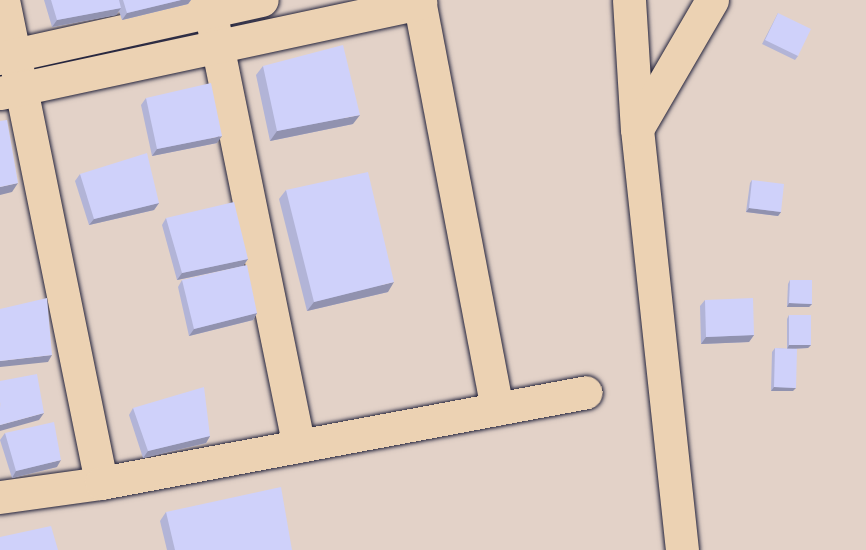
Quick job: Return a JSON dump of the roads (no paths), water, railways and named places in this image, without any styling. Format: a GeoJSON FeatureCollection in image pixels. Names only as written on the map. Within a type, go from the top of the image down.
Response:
{"type":"FeatureCollection","features":[{"type":"Feature","properties":{"kind":"street"},"geometry":{"type":"LineString","coordinates":[[3,0],[12,91],[101,483]]}},
{"type":"Feature","properties":{"kind":"street"},"geometry":{"type":"LineString","coordinates":[[7,56],[209,5],[262,0]]}},
{"type":"Feature","properties":{"kind":"street"},"geometry":{"type":"LineString","coordinates":[[629,0],[637,129],[682,550]]}},
{"type":"Feature","properties":{"kind":"street"},"geometry":{"type":"LineString","coordinates":[[637,129],[712,0]]}},
{"type":"Feature","properties":{"kind":"street"},"geometry":{"type":"LineString","coordinates":[[12,91],[218,48],[419,2],[498,409]]}},
{"type":"Feature","properties":{"kind":"street"},"geometry":{"type":"LineString","coordinates":[[209,5],[299,446]]}},
{"type":"Feature","properties":{"kind":"street"},"geometry":{"type":"LineString","coordinates":[[0,497],[101,483],[586,392]]}}]}
